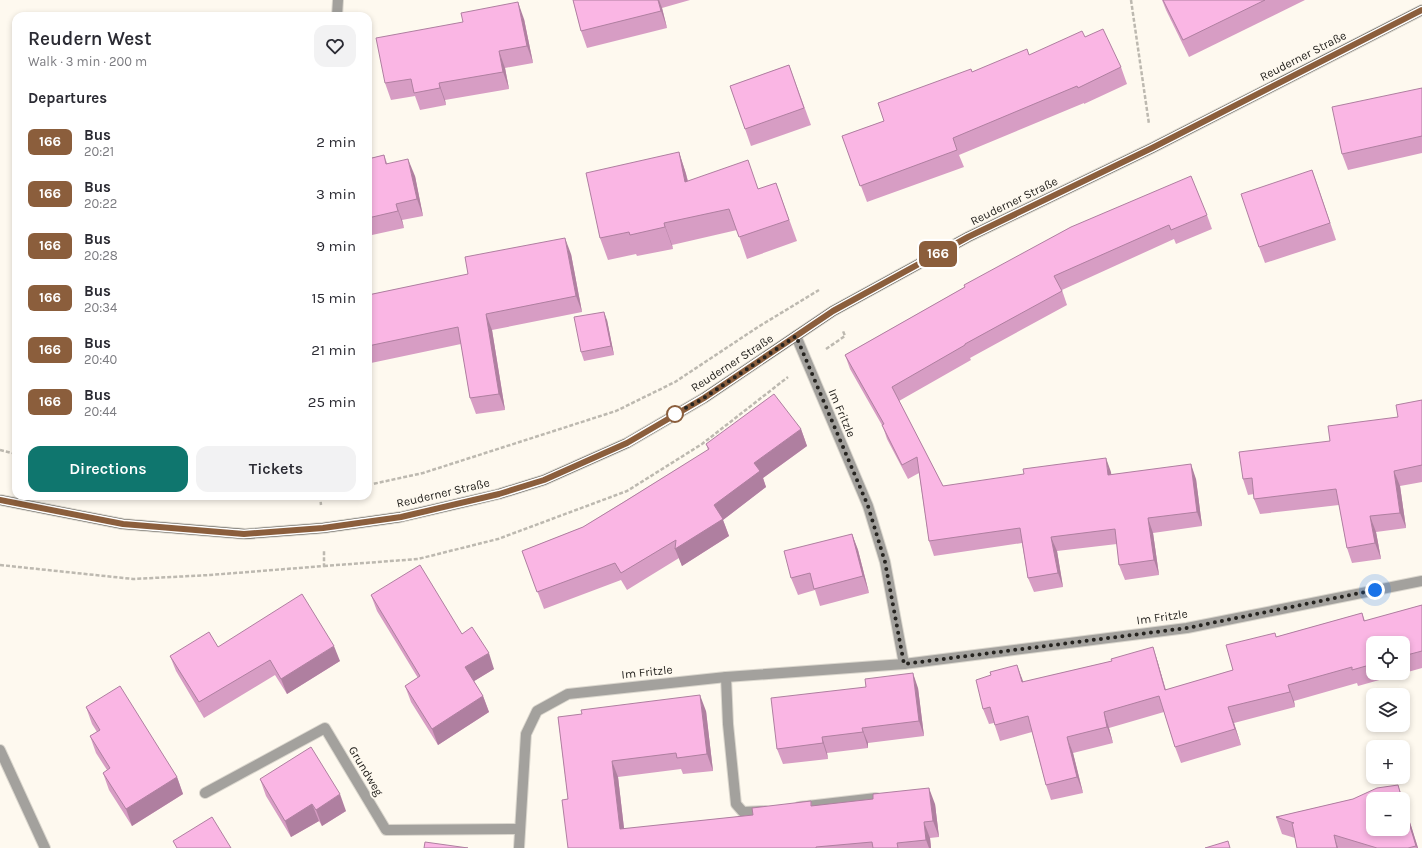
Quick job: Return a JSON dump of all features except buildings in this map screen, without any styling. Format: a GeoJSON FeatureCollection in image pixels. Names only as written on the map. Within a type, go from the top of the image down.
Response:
{"type":"FeatureCollection","features":[{"type":"Feature","properties":{"kind":"main road","name":"Reuderner Straße"},"geometry":{"type":"LineString","coordinates":[[0,500],[130,524],[244,534],[323,528],[401,517],[499,494],[544,480],[627,443],[704,398],[833,311],[968,237],[1152,148],[1422,10]]}},
{"type":"Feature","properties":{"kind":"street"},"geometry":{"type":"LineString","coordinates":[[337,12],[338,0]]}},
{"type":"Feature","properties":{"kind":"street","name":"Im Fritzle"},"geometry":{"type":"LineString","coordinates":[[796,336],[868,506],[885,562],[904,664]]}},
{"type":"Feature","properties":{"kind":"street","name":"Im Fritzle"},"geometry":{"type":"LineString","coordinates":[[519,848],[526,734],[537,711],[568,694],[726,677],[904,664],[1187,628],[1422,581]]}},
{"type":"Feature","properties":{"kind":"street"},"geometry":{"type":"LineString","coordinates":[[726,677],[728,724],[736,804],[743,812],[774,810]]}},
{"type":"Feature","properties":{"kind":"street","name":"Grundweg"},"geometry":{"type":"LineString","coordinates":[[205,793],[325,728],[386,830],[520,829]]}},
{"type":"Feature","properties":{"kind":"street"},"geometry":{"type":"LineString","coordinates":[[0,750],[45,848]]}},
{"type":"Feature","properties":{"kind":"street"},"geometry":{"type":"LineString","coordinates":[[790,808],[885,797]]}},
{"type":"Feature","properties":{"kind":"path"},"geometry":{"type":"LineString","coordinates":[[1131,0],[1152,148]]}},
{"type":"Feature","properties":{"kind":"path"},"geometry":{"type":"LineString","coordinates":[[372,484],[423,473],[616,410],[675,382],[758,327],[819,290],[833,311]]}},
{"type":"Feature","properties":{"kind":"path"},"geometry":{"type":"LineString","coordinates":[[0,450],[12,453]]}},
{"type":"Feature","properties":{"kind":"path"},"geometry":{"type":"LineString","coordinates":[[0,565],[133,579],[210,575],[324,566],[323,528]]}},
{"type":"Feature","properties":{"kind":"bus line","name":"166"},"geometry":{"type":"LineString","coordinates":[[0,500],[123,524],[244,534],[323,528],[401,517],[499,494],[544,480],[627,443],[660,422],[704,398],[833,311],[968,237],[1152,148],[1422,10]]}},
{"type":"Feature","properties":{"kind":"route"},"geometry":{"type":"LineString","coordinates":[[675,414],[671,416],[704,398],[796,336],[868,506],[885,562],[904,664],[1187,628],[1375,590]]}}]}
